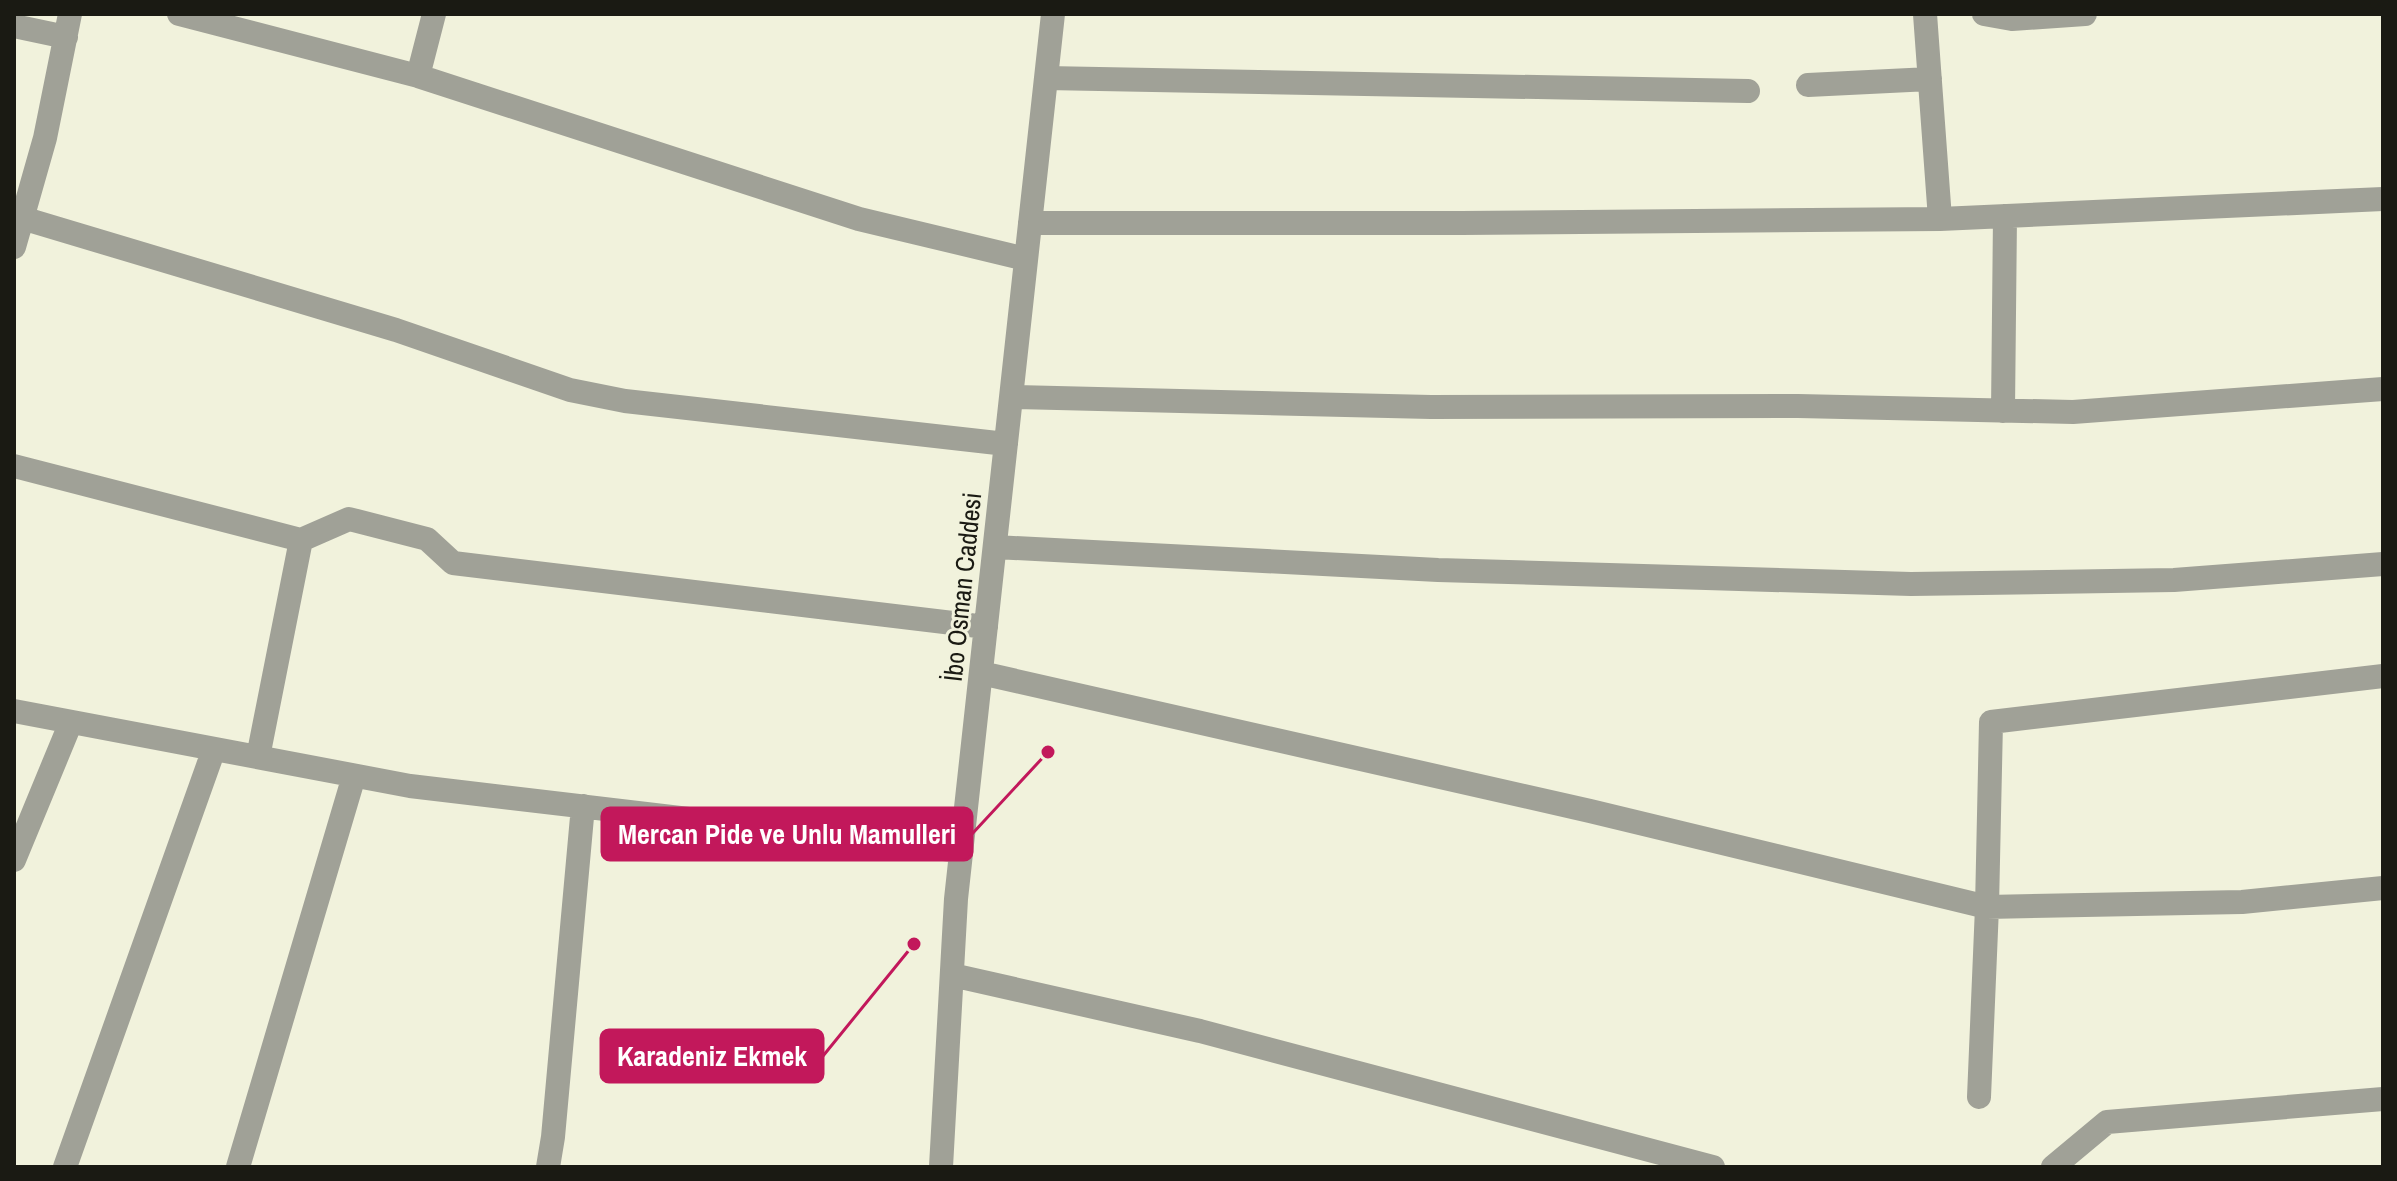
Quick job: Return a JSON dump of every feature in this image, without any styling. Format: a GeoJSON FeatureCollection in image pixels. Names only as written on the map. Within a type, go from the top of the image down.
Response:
{"type":"FeatureCollection","features":[{"type":"Feature","properties":{"kind":"street"},"geometry":{"type":"LineString","coordinates":[[418,76],[434,14]]}},
{"type":"Feature","properties":{"kind":"street","name":"İbo Osman Caddesi"},"geometry":{"type":"LineString","coordinates":[[941,1167],[961,851],[1053,14]]}},
{"type":"Feature","properties":{"kind":"street"},"geometry":{"type":"LineString","coordinates":[[1925,14],[1940,219]]}},
{"type":"Feature","properties":{"kind":"street"},"geometry":{"type":"LineString","coordinates":[[1984,14],[2012,19],[2085,14]]}},
{"type":"Feature","properties":{"kind":"street"},"geometry":{"type":"LineString","coordinates":[[185,15],[418,76],[859,219],[1026,259]]}},
{"type":"Feature","properties":{"kind":"street"},"geometry":{"type":"LineString","coordinates":[[14,26],[68,26],[45,138],[14,247]]}},
{"type":"Feature","properties":{"kind":"street"},"geometry":{"type":"LineString","coordinates":[[1046,78],[1748,91]]}},
{"type":"Feature","properties":{"kind":"street"},"geometry":{"type":"LineString","coordinates":[[1808,85],[1930,79]]}},
{"type":"Feature","properties":{"kind":"street"},"geometry":{"type":"LineString","coordinates":[[1030,223],[1940,219],[2383,199]]}},
{"type":"Feature","properties":{"kind":"street"},"geometry":{"type":"LineString","coordinates":[[2003,411],[2005,216]]}},
{"type":"Feature","properties":{"kind":"street"},"geometry":{"type":"LineString","coordinates":[[22,218],[396,330],[570,390],[625,401],[1006,444]]}},
{"type":"Feature","properties":{"kind":"street"},"geometry":{"type":"LineString","coordinates":[[1011,397],[1416,407],[1798,406],[2073,412],[2383,389]]}},
{"type":"Feature","properties":{"kind":"street"},"geometry":{"type":"LineString","coordinates":[[14,466],[301,540],[349,519],[427,539],[453,563],[986,627]]}},
{"type":"Feature","properties":{"kind":"street"},"geometry":{"type":"LineString","coordinates":[[258,757],[301,540]]}},
{"type":"Feature","properties":{"kind":"street"},"geometry":{"type":"LineString","coordinates":[[995,547],[1438,570],[1911,584],[2174,580],[2383,564]]}},
{"type":"Feature","properties":{"kind":"street"},"geometry":{"type":"LineString","coordinates":[[981,673],[1574,807],[1987,907],[2242,902],[2383,888]]}},
{"type":"Feature","properties":{"kind":"street"},"geometry":{"type":"LineString","coordinates":[[1979,1097],[1991,722],[2383,676]]}},
{"type":"Feature","properties":{"kind":"street"},"geometry":{"type":"LineString","coordinates":[[14,711],[410,786],[961,851]]}},
{"type":"Feature","properties":{"kind":"street"},"geometry":{"type":"LineString","coordinates":[[14,860],[71,722]]}},
{"type":"Feature","properties":{"kind":"street"},"geometry":{"type":"LineString","coordinates":[[65,1167],[214,749]]}},
{"type":"Feature","properties":{"kind":"street"},"geometry":{"type":"LineString","coordinates":[[238,1167],[354,776]]}},
{"type":"Feature","properties":{"kind":"street"},"geometry":{"type":"LineString","coordinates":[[548,1167],[583,806]]}},
{"type":"Feature","properties":{"kind":"street"},"geometry":{"type":"LineString","coordinates":[[952,975],[1200,1031],[1713,1167]]}},
{"type":"Feature","properties":{"kind":"street"},"geometry":{"type":"LineString","coordinates":[[2053,1167],[2107,1122],[2383,1099]]}},
{"type":"Feature","properties":{"kind":"place","name":"Mercan Pide ve Unlu Mamulleri"},"geometry":{"type":"Point","coordinates":[1048,752]}},
{"type":"Feature","properties":{"kind":"place","name":"Karadeniz Ekmek"},"geometry":{"type":"Point","coordinates":[914,944]}}]}
